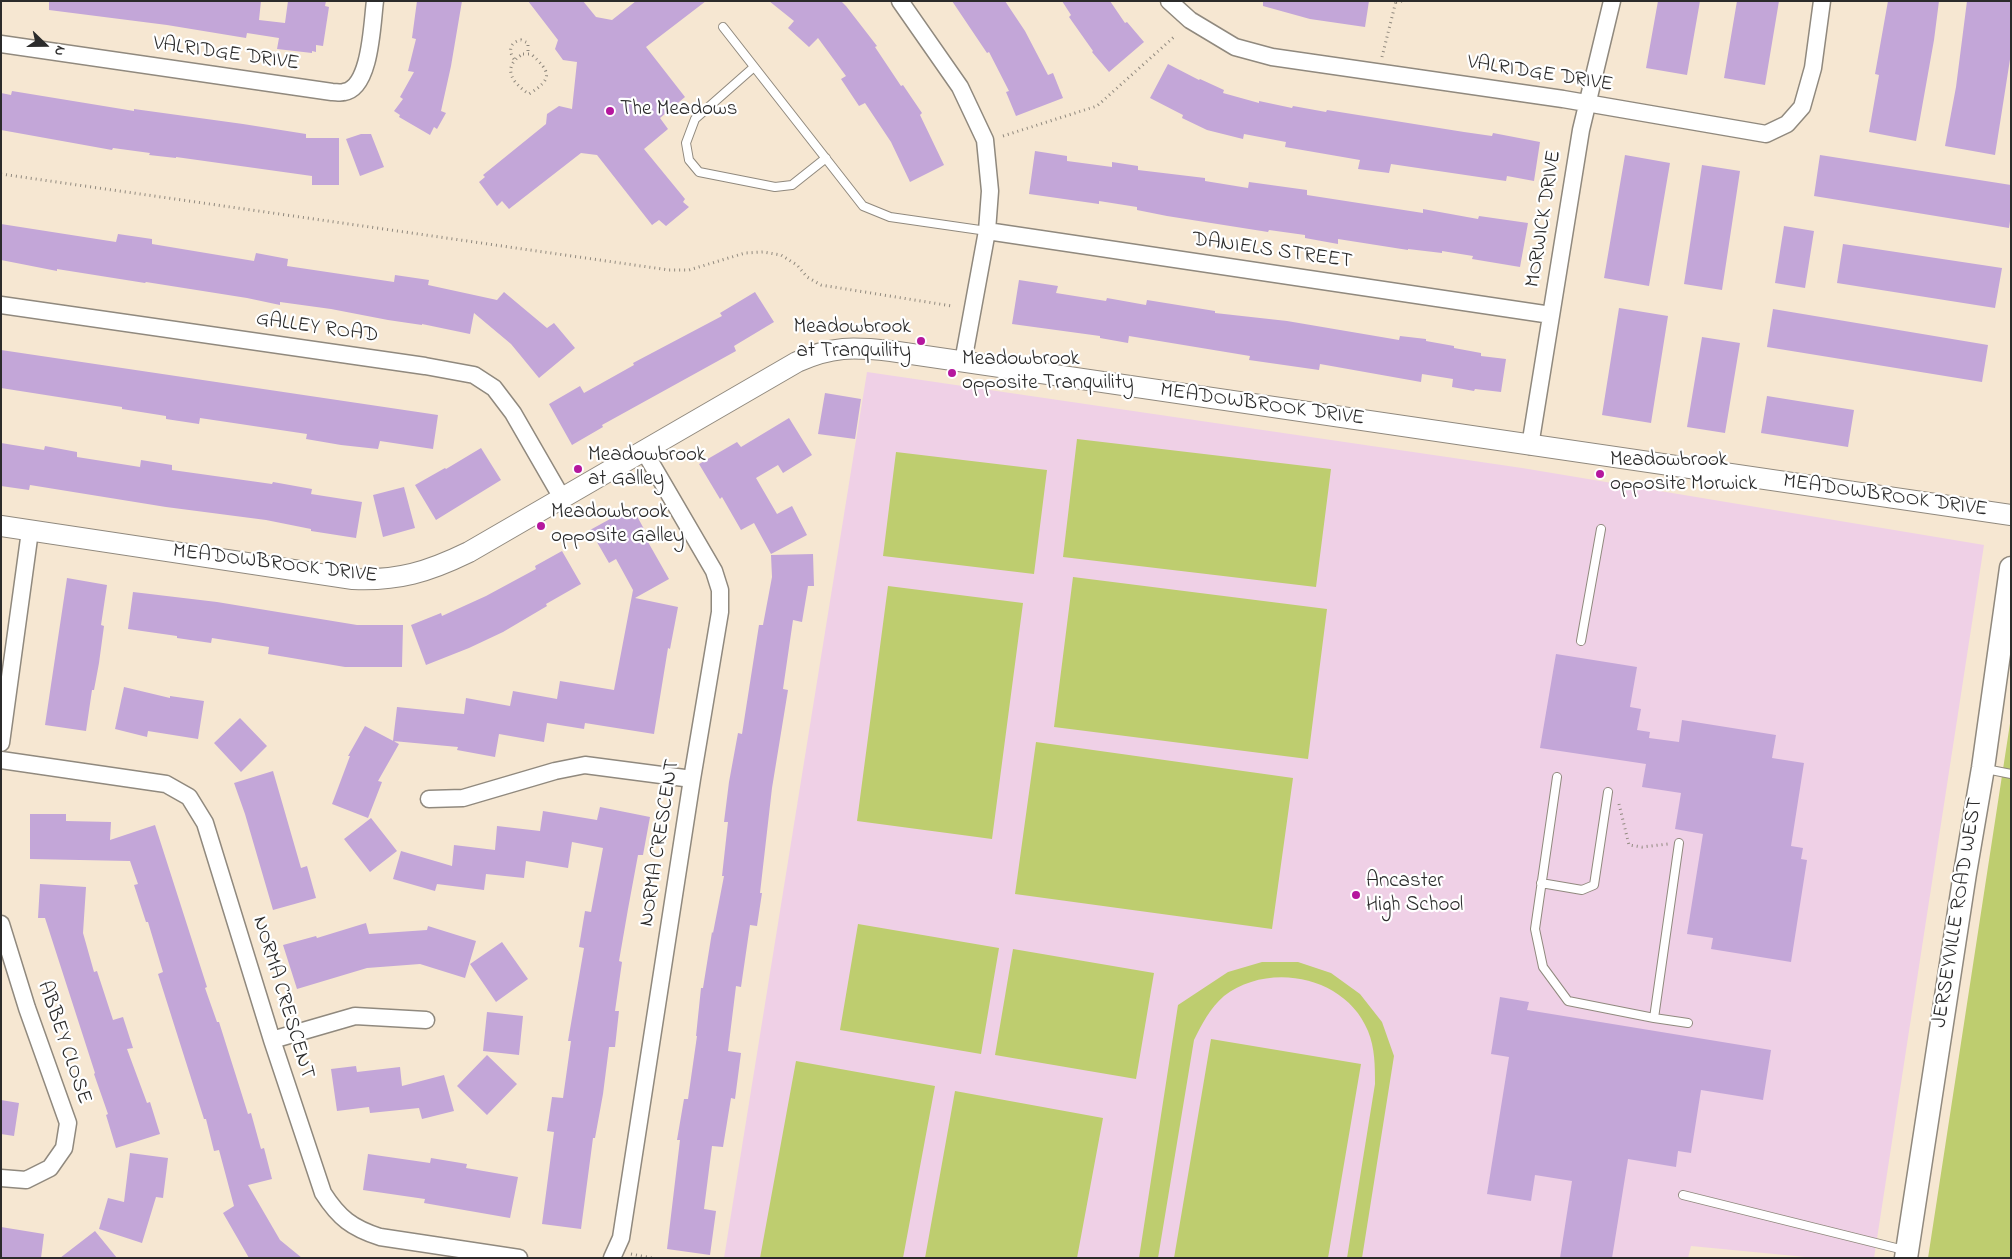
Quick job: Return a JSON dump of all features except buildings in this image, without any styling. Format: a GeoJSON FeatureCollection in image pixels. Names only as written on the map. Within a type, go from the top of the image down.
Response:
{"type":"FeatureCollection","features":[{"type":"Feature","properties":{"kind":"main road","name":"JERSEYVILLE ROAD WEST"},"geometry":{"type":"LineString","coordinates":[[1906,1254],[1983,768],[2011,568]]}},
{"type":"Feature","properties":{"kind":"street","name":"VALRIDGE DRIVE"},"geometry":{"type":"LineString","coordinates":[[1,44],[332,92],[346,92],[359,82],[366,66],[375,1]]}},
{"type":"Feature","properties":{"kind":"street"},"geometry":{"type":"LineString","coordinates":[[900,1],[960,87],[985,140],[990,191],[987,231],[963,362]]}},
{"type":"Feature","properties":{"kind":"street","name":"VALRIDGE DRIVE"},"geometry":{"type":"LineString","coordinates":[[1170,1],[1190,20],[1235,47],[1272,57],[1586,104],[1766,134],[1786,124],[1802,107],[1813,68],[1822,1]]}},
{"type":"Feature","properties":{"kind":"street","name":"MORWICK DRIVE"},"geometry":{"type":"LineString","coordinates":[[1530,446],[1586,104],[1612,1]]}},
{"type":"Feature","properties":{"kind":"street","name":"DANIELS STREET"},"geometry":{"type":"LineString","coordinates":[[987,231],[1551,315]]}},
{"type":"Feature","properties":{"kind":"street","name":"GALLEY ROAD"},"geometry":{"type":"LineString","coordinates":[[1,306],[425,366],[474,375],[486,381],[502,396],[562,498]]}},
{"type":"Feature","properties":{"kind":"street","name":"MEADOWBROOK DRIVE"},"geometry":{"type":"LineString","coordinates":[[1,526],[353,579],[386,579],[416,574],[445,564],[469,552],[797,362],[826,350],[866,349],[2011,515]]}},
{"type":"Feature","properties":{"kind":"street","name":"NORMA CRESCENT"},"geometry":{"type":"LineString","coordinates":[[614,1254],[621,1238],[692,779],[720,612],[720,590],[714,571],[644,451]]}},
{"type":"Feature","properties":{"kind":"street"},"geometry":{"type":"LineString","coordinates":[[1,743],[30,531]]}},
{"type":"Feature","properties":{"kind":"street","name":"NORMA CRESCENT"},"geometry":{"type":"LineString","coordinates":[[1,760],[166,784],[189,797],[206,823],[272,1040],[323,1193],[333,1208],[349,1224],[380,1237],[518,1258]]}},
{"type":"Feature","properties":{"kind":"street"},"geometry":{"type":"LineString","coordinates":[[429,799],[463,798],[555,771],[585,765],[692,779]]}},
{"type":"Feature","properties":{"kind":"street","name":"ABBEY CLOSE"},"geometry":{"type":"LineString","coordinates":[[1,1178],[26,1180],[50,1168],[64,1148],[68,1123],[3,934]]}},
{"type":"Feature","properties":{"kind":"street"},"geometry":{"type":"LineString","coordinates":[[272,1040],[355,1016],[426,1020]]}},
{"type":"Feature","properties":{"kind":"lane"},"geometry":{"type":"LineString","coordinates":[[723,27],[863,206],[890,217],[987,231]]}},
{"type":"Feature","properties":{"kind":"lane"},"geometry":{"type":"LineString","coordinates":[[754,67],[695,119],[686,143],[689,160],[699,172],[775,187],[792,185],[826,158]]}},
{"type":"Feature","properties":{"kind":"lane"},"geometry":{"type":"LineString","coordinates":[[1581,641],[1601,529]]}},
{"type":"Feature","properties":{"kind":"lane"},"geometry":{"type":"LineString","coordinates":[[1983,768],[2011,774]]}},
{"type":"Feature","properties":{"kind":"lane"},"geometry":{"type":"LineString","coordinates":[[1557,777],[1535,928],[1543,967],[1568,1001],[1688,1023]]}},
{"type":"Feature","properties":{"kind":"lane"},"geometry":{"type":"LineString","coordinates":[[1542,883],[1582,890],[1594,885],[1608,792]]}},
{"type":"Feature","properties":{"kind":"lane"},"geometry":{"type":"LineString","coordinates":[[1654,1018],[1679,843]]}},
{"type":"Feature","properties":{"kind":"lane"},"geometry":{"type":"LineString","coordinates":[[1683,1195],[1906,1254]]}},
{"type":"Feature","properties":{"kind":"path"},"geometry":{"type":"LineString","coordinates":[[1378,72],[1396,2],[1404,1]]}},
{"type":"Feature","properties":{"kind":"path"},"geometry":{"type":"LineString","coordinates":[[1003,136],[1097,106],[1175,36]]}},
{"type":"Feature","properties":{"kind":"path"},"geometry":{"type":"LineString","coordinates":[[514,59],[510,54],[510,49],[516,41],[521,40],[528,44],[528,54]]}},
{"type":"Feature","properties":{"kind":"path"},"geometry":{"type":"LineString","coordinates":[[523,54],[531,54],[545,66],[547,75],[542,86],[529,94],[522,89],[511,76],[510,67],[514,59],[523,54]]}},
{"type":"Feature","properties":{"kind":"path"},"geometry":{"type":"LineString","coordinates":[[1,174],[669,270],[689,270],[745,253],[763,252],[781,255],[796,265],[807,277],[821,285],[836,289],[952,306]]}},
{"type":"Feature","properties":{"kind":"path"},"geometry":{"type":"LineString","coordinates":[[1618,803],[1629,845],[1642,847],[1679,843]]}},
{"type":"Feature","properties":{"kind":"path"},"geometry":{"type":"LineString","coordinates":[[614,1254],[652,1258]]}},
{"type":"Feature","properties":{"kind":"shaded area","name":"Ancaster High School"},"geometry":{"type":"Polygon","coordinates":[[[867,372],[1522,468],[1984,545],[1874,1258],[1816,1258],[1691,1246],[1688,1258],[724,1258],[867,372]]]}},
{"type":"Feature","properties":{"kind":"green space"},"geometry":{"type":"Polygon","coordinates":[[[1077,439],[1331,469],[1316,587],[1063,557],[1077,439]]]}},
{"type":"Feature","properties":{"kind":"green space"},"geometry":{"type":"Polygon","coordinates":[[[896,452],[1047,470],[1034,574],[883,556],[896,452]]]}},
{"type":"Feature","properties":{"kind":"green space"},"geometry":{"type":"Polygon","coordinates":[[[1073,577],[1327,609],[1308,759],[1054,727],[1073,577]]]}},
{"type":"Feature","properties":{"kind":"green space"},"geometry":{"type":"Polygon","coordinates":[[[888,586],[1023,603],[992,839],[857,821],[888,586]]]}},
{"type":"Feature","properties":{"kind":"green space"},"geometry":{"type":"Polygon","coordinates":[[[2011,717],[2011,1258],[1928,1258],[2011,717]]]}},
{"type":"Feature","properties":{"kind":"green space"},"geometry":{"type":"Polygon","coordinates":[[[1036,742],[1293,778],[1272,929],[1015,894],[1036,742]]]}},
{"type":"Feature","properties":{"kind":"green space"},"geometry":{"type":"Polygon","coordinates":[[[858,924],[999,948],[981,1054],[840,1030],[858,924]]]}},
{"type":"Feature","properties":{"kind":"green space"},"geometry":{"type":"Polygon","coordinates":[[[1013,949],[1154,973],[1136,1079],[995,1055],[1013,949]]]}},
{"type":"Feature","properties":{"kind":"green space"},"geometry":{"type":"Polygon","coordinates":[[[1262,962],[1298,962],[1331,973],[1360,994],[1382,1022],[1394,1056],[1362,1258],[1347,1258],[1375,1084],[1372,1044],[1368,1031],[1357,1012],[1343,997],[1325,987],[1305,980],[1284,977],[1262,979],[1242,985],[1224,996],[1203,1022],[1194,1040],[1158,1258],[1139,1258],[1178,1005],[1228,972],[1262,962]]]}},
{"type":"Feature","properties":{"kind":"green space"},"geometry":{"type":"Polygon","coordinates":[[[1211,1039],[1361,1064],[1328,1258],[1174,1258],[1211,1039]]]}},
{"type":"Feature","properties":{"kind":"green space"},"geometry":{"type":"Polygon","coordinates":[[[796,1061],[935,1086],[903,1258],[760,1258],[796,1061]]]}},
{"type":"Feature","properties":{"kind":"green space"},"geometry":{"type":"Polygon","coordinates":[[[955,1091],[1103,1118],[1077,1258],[925,1258],[955,1091]]]}},
{"type":"Feature","properties":{"kind":"place","name":"The Meadows"},"geometry":{"type":"Point","coordinates":[610,111]}},
{"type":"Feature","properties":{"kind":"place","name":"Meadowbrook at Tranquility"},"geometry":{"type":"Point","coordinates":[921,341]}},
{"type":"Feature","properties":{"kind":"place","name":"Meadowbrook opposite Tranquility"},"geometry":{"type":"Point","coordinates":[952,373]}},
{"type":"Feature","properties":{"kind":"place","name":"Meadowbrook at Galley"},"geometry":{"type":"Point","coordinates":[578,469]}},
{"type":"Feature","properties":{"kind":"place","name":"Meadowbrook opposite Morwick"},"geometry":{"type":"Point","coordinates":[1600,474]}},
{"type":"Feature","properties":{"kind":"place","name":"Meadowbrook opposite Galley"},"geometry":{"type":"Point","coordinates":[541,526]}},
{"type":"Feature","properties":{"kind":"place","name":"Ancaster High School"},"geometry":{"type":"Point","coordinates":[1356,895]}}]}
